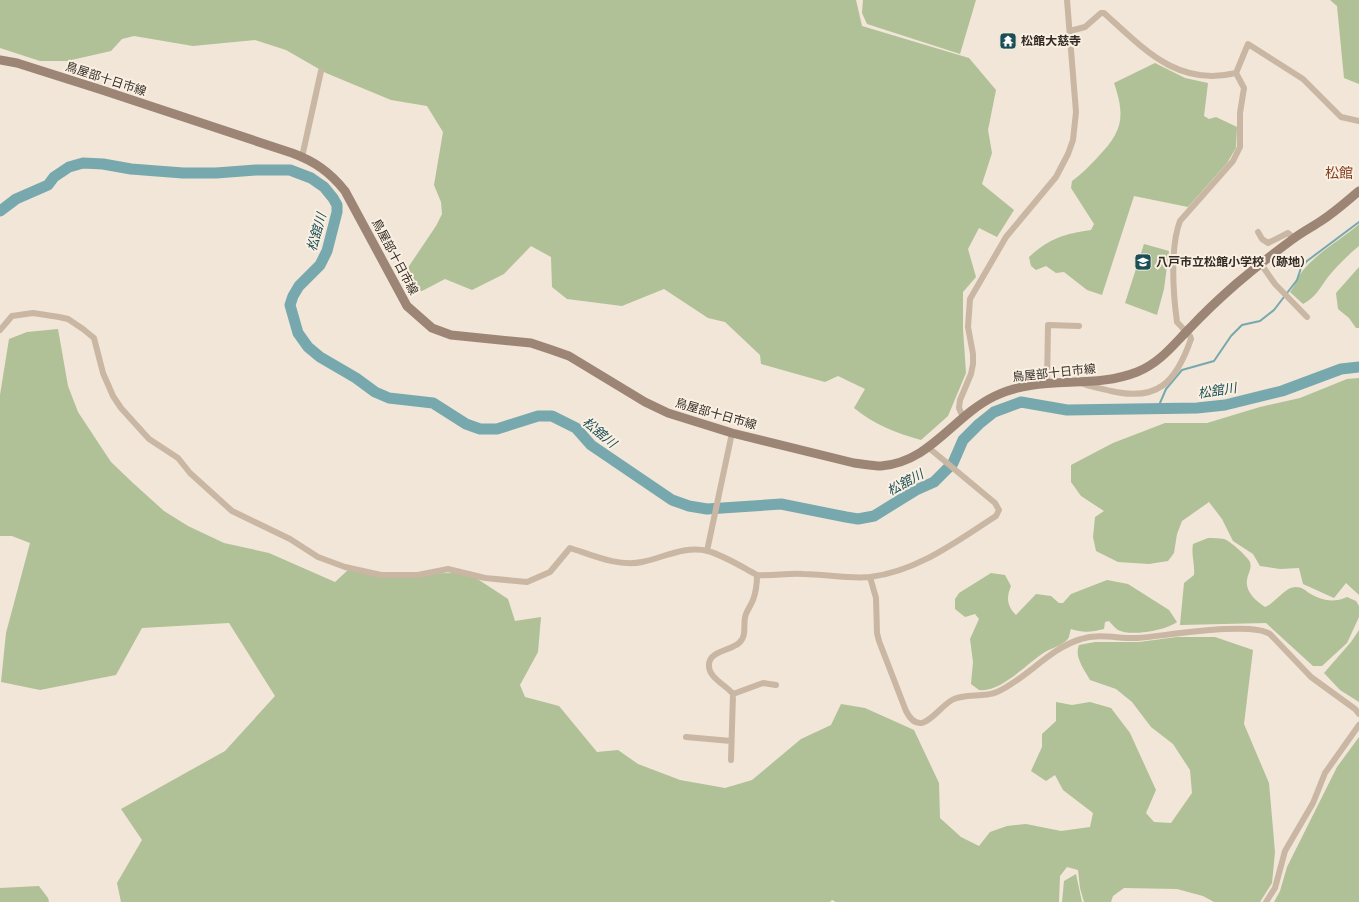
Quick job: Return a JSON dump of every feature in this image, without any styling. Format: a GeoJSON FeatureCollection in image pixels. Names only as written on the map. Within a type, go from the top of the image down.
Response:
{"type":"FeatureCollection","features":[{"type":"Feature","properties":{"kind":"main road","name":"鳥屋部十日市線"},"geometry":{"type":"LineString","coordinates":[[0,60],[17,63],[102,90],[302,157],[330,173],[345,191],[407,306],[432,328],[450,335],[518,342],[552,350],[569,356],[645,402],[668,413],[732,433],[854,463],[880,466],[899,463],[916,456],[947,434],[963,417],[980,404],[996,395],[1024,387],[1112,379],[1139,371],[1154,363],[1167,353],[1212,305],[1294,238],[1323,220],[1359,191]]}},
{"type":"Feature","properties":{"kind":"street"},"geometry":{"type":"LineString","coordinates":[[963,417],[959,408],[960,400],[971,374],[973,364],[973,354],[968,327],[970,299],[1006,237],[1056,177],[1068,154],[1073,140],[1076,112],[1067,0]]}},
{"type":"Feature","properties":{"kind":"street"},"geometry":{"type":"LineString","coordinates":[[1070,31],[1085,27],[1104,12],[1147,50],[1180,71],[1207,77],[1236,73]]}},
{"type":"Feature","properties":{"kind":"street"},"geometry":{"type":"LineString","coordinates":[[1236,73],[1248,44],[1303,79],[1341,117],[1359,121]]}},
{"type":"Feature","properties":{"kind":"street"},"geometry":{"type":"LineString","coordinates":[[302,157],[321,71]]}},
{"type":"Feature","properties":{"kind":"street"},"geometry":{"type":"LineString","coordinates":[[1078,381],[1089,386],[1116,392],[1144,394],[1155,391],[1167,382],[1178,365],[1191,339],[1177,322],[1173,247],[1180,221],[1233,161],[1240,147],[1240,113],[1244,88],[1236,73]]}},
{"type":"Feature","properties":{"kind":"street"},"geometry":{"type":"LineString","coordinates":[[1258,232],[1262,239],[1268,243],[1288,234],[1294,238]]}},
{"type":"Feature","properties":{"kind":"street"},"geometry":{"type":"LineString","coordinates":[[1261,264],[1276,284],[1307,317]]}},
{"type":"Feature","properties":{"kind":"street"},"geometry":{"type":"LineString","coordinates":[[0,330],[12,316],[32,313],[59,317],[76,324],[94,338],[103,373],[113,396],[121,408],[149,439],[178,458],[190,473],[232,511],[290,539],[318,557],[345,567],[381,575],[402,576],[432,574],[448,569],[485,578],[527,582],[550,572],[570,548],[616,562],[628,563],[641,562],[676,551],[707,551],[757,575],[803,574],[839,577],[870,577],[911,567],[936,554],[996,516],[999,510],[995,503],[929,448]]}},
{"type":"Feature","properties":{"kind":"street"},"geometry":{"type":"LineString","coordinates":[[1047,384],[1048,325],[1079,326]]}},
{"type":"Feature","properties":{"kind":"street"},"geometry":{"type":"LineString","coordinates":[[707,551],[732,433]]}},
{"type":"Feature","properties":{"kind":"street"},"geometry":{"type":"LineString","coordinates":[[733,694],[711,674],[709,661],[713,656],[735,646],[743,638],[746,614],[756,593],[757,575]]}},
{"type":"Feature","properties":{"kind":"street"},"geometry":{"type":"LineString","coordinates":[[870,577],[876,598],[877,633],[879,641],[906,711],[909,717],[916,722],[921,723],[929,721],[953,700],[995,693],[1003,690],[1032,668],[1073,642],[1081,639],[1099,636],[1138,638],[1176,633],[1251,629],[1264,631],[1270,634],[1311,677],[1355,709],[1359,714]]}},
{"type":"Feature","properties":{"kind":"street"},"geometry":{"type":"LineString","coordinates":[[733,694],[763,683],[776,685]]}},
{"type":"Feature","properties":{"kind":"street"},"geometry":{"type":"LineString","coordinates":[[731,760],[733,694]]}},
{"type":"Feature","properties":{"kind":"street"},"geometry":{"type":"LineString","coordinates":[[1266,902],[1274,888],[1284,851],[1313,803],[1325,773],[1359,725]]}},
{"type":"Feature","properties":{"kind":"street"},"geometry":{"type":"LineString","coordinates":[[686,736],[731,741]]}},
{"type":"Feature","properties":{"kind":"green space"},"geometry":{"type":"Polygon","coordinates":[[[0,0],[856,0],[862,26],[969,58],[996,90],[988,130],[992,153],[982,184],[1014,210],[997,237],[979,228],[968,249],[976,277],[963,292],[963,329],[966,373],[948,416],[921,440],[886,428],[854,408],[865,389],[838,376],[825,382],[761,364],[760,355],[725,322],[708,318],[664,289],[622,306],[567,299],[552,287],[551,257],[531,246],[504,274],[472,290],[445,279],[422,291],[409,290],[401,278],[436,226],[442,214],[441,202],[434,185],[443,132],[427,106],[391,100],[326,73],[286,50],[255,40],[193,46],[134,36],[122,39],[111,51],[67,61],[40,61],[0,48],[0,0]]]}},
{"type":"Feature","properties":{"kind":"green space"},"geometry":{"type":"Polygon","coordinates":[[[863,0],[976,0],[960,54],[867,24],[862,13],[863,0]]]}},
{"type":"Feature","properties":{"kind":"green space"},"geometry":{"type":"Polygon","coordinates":[[[1330,0],[1359,0],[1359,84],[1344,78],[1337,6],[1330,0]]]}},
{"type":"Feature","properties":{"kind":"green space"},"geometry":{"type":"Polygon","coordinates":[[[1155,63],[1185,78],[1208,83],[1204,116],[1209,119],[1216,117],[1237,127],[1236,148],[1227,163],[1188,207],[1134,196],[1102,295],[1087,290],[1064,272],[1056,273],[1046,266],[1036,270],[1031,266],[1029,257],[1044,245],[1065,235],[1091,230],[1094,224],[1071,188],[1072,181],[1097,158],[1117,132],[1120,106],[1114,83],[1155,63]]]}},
{"type":"Feature","properties":{"kind":"green space"},"geometry":{"type":"Polygon","coordinates":[[[1359,224],[1359,246],[1335,269],[1314,296],[1303,304],[1290,292],[1303,270],[1318,256],[1359,224]]]}},
{"type":"Feature","properties":{"kind":"green space"},"geometry":{"type":"Polygon","coordinates":[[[1144,244],[1169,251],[1164,289],[1157,315],[1125,303],[1144,244]]]}},
{"type":"Feature","properties":{"kind":"green space"},"geometry":{"type":"Polygon","coordinates":[[[1359,267],[1359,328],[1356,328],[1349,318],[1338,309],[1336,293],[1359,267]]]}},
{"type":"Feature","properties":{"kind":"green space"},"geometry":{"type":"Polygon","coordinates":[[[58,329],[68,386],[78,412],[111,462],[164,511],[188,526],[224,543],[269,553],[335,582],[348,570],[370,574],[456,573],[476,578],[508,599],[515,621],[541,617],[538,652],[520,685],[525,697],[559,706],[597,752],[618,750],[638,764],[680,780],[725,788],[752,780],[801,739],[831,725],[841,704],[865,708],[914,730],[939,783],[940,818],[961,837],[979,846],[990,832],[1007,826],[1026,824],[1061,831],[1090,827],[1093,813],[1063,790],[1055,775],[1046,781],[1031,771],[1042,747],[1042,734],[1056,721],[1056,702],[1072,705],[1090,702],[1111,708],[1130,733],[1156,790],[1146,813],[1154,822],[1171,823],[1192,793],[1190,770],[1173,744],[1151,727],[1132,702],[1116,689],[1090,680],[1079,658],[1079,645],[1095,642],[1139,642],[1177,637],[1215,637],[1253,650],[1244,724],[1269,783],[1275,852],[1272,883],[1260,902],[1214,902],[1203,896],[1177,889],[1124,888],[1113,896],[1111,902],[1084,902],[1080,888],[1078,870],[1067,867],[1060,876],[1059,902],[836,902],[832,900],[830,902],[121,902],[117,883],[142,840],[121,809],[225,751],[275,696],[229,623],[142,628],[116,675],[40,690],[1,682],[6,633],[30,543],[12,536],[0,536],[0,395],[9,339],[27,332],[58,329]]]}},
{"type":"Feature","properties":{"kind":"green space"},"geometry":{"type":"Polygon","coordinates":[[[1359,378],[1359,595],[1346,583],[1334,598],[1303,584],[1299,568],[1280,569],[1260,566],[1253,554],[1233,541],[1222,519],[1209,502],[1182,521],[1177,534],[1174,553],[1168,561],[1149,564],[1118,562],[1096,551],[1093,537],[1095,517],[1104,511],[1081,496],[1071,482],[1071,465],[1113,443],[1165,423],[1207,423],[1260,407],[1300,398],[1347,379],[1359,378]]]}},
{"type":"Feature","properties":{"kind":"green space"},"geometry":{"type":"Polygon","coordinates":[[[1208,538],[1220,538],[1227,540],[1248,559],[1251,567],[1247,580],[1249,592],[1265,607],[1284,592],[1296,587],[1302,588],[1314,596],[1323,599],[1337,600],[1347,597],[1356,601],[1359,606],[1359,617],[1347,643],[1322,666],[1313,666],[1266,623],[1180,625],[1184,583],[1194,575],[1192,552],[1193,544],[1208,538]]]}},
{"type":"Feature","properties":{"kind":"green space"},"geometry":{"type":"Polygon","coordinates":[[[991,573],[1005,575],[1011,586],[1008,594],[1008,602],[1016,615],[1036,594],[1051,596],[1059,603],[1063,603],[1071,594],[1107,580],[1128,584],[1169,610],[1177,622],[1165,628],[1140,633],[1131,633],[1118,630],[1109,621],[1105,622],[1104,629],[1100,630],[1084,632],[1071,629],[1069,638],[1065,642],[1045,652],[1005,682],[987,690],[979,690],[971,684],[973,662],[970,639],[979,619],[975,614],[965,617],[955,609],[955,599],[959,593],[991,573]]]}},
{"type":"Feature","properties":{"kind":"green space"},"geometry":{"type":"Polygon","coordinates":[[[1359,630],[1359,702],[1340,690],[1324,673],[1351,642],[1359,630]]]}},
{"type":"Feature","properties":{"kind":"green space"},"geometry":{"type":"Polygon","coordinates":[[[1359,737],[1359,902],[1274,902],[1280,891],[1287,867],[1337,767],[1359,737]]]}},
{"type":"Feature","properties":{"kind":"green space"},"geometry":{"type":"Polygon","coordinates":[[[1076,874],[1082,902],[1062,902],[1064,881],[1076,874]]]}},
{"type":"Feature","properties":{"kind":"green space"},"geometry":{"type":"Polygon","coordinates":[[[39,886],[48,898],[49,902],[0,902],[0,888],[39,886]]]}},
{"type":"Feature","properties":{"kind":"waterway","name":"松舘川"},"geometry":{"type":"LineString","coordinates":[[0,211],[16,199],[48,185],[54,177],[69,167],[83,163],[183,173],[290,170],[311,178],[324,187],[333,198],[337,205],[337,212],[327,251],[320,265],[299,286],[290,305],[298,333],[308,347],[320,357],[356,378],[375,392],[389,398],[433,403],[466,424],[480,429],[497,429],[538,416],[552,416],[576,428],[591,445],[672,500],[689,506],[707,509],[781,504],[858,519],[874,516],[916,490],[934,482],[953,463],[963,440],[979,424],[994,412],[1021,402],[1067,410],[1197,408],[1225,405],[1282,391],[1341,369],[1359,367]]}},
{"type":"Feature","properties":{"kind":"waterway"},"geometry":{"type":"LineString","coordinates":[[1160,410],[1160,403],[1166,389],[1182,370],[1214,361],[1231,336],[1242,325],[1260,321],[1274,310],[1297,280],[1301,268],[1307,261],[1359,222]]}},
{"type":"Feature","properties":{"kind":"place","name":"松館大慈寺"},"geometry":{"type":"Point","coordinates":[1008,41]}},
{"type":"Feature","properties":{"kind":"place","name":"八戸市立松館小学校（跡地）"},"geometry":{"type":"Point","coordinates":[1143,262]}},
{"type":"Feature","properties":{"kind":"district","name":"松館"},"geometry":{"type":"Point","coordinates":[1339,173]}}]}
